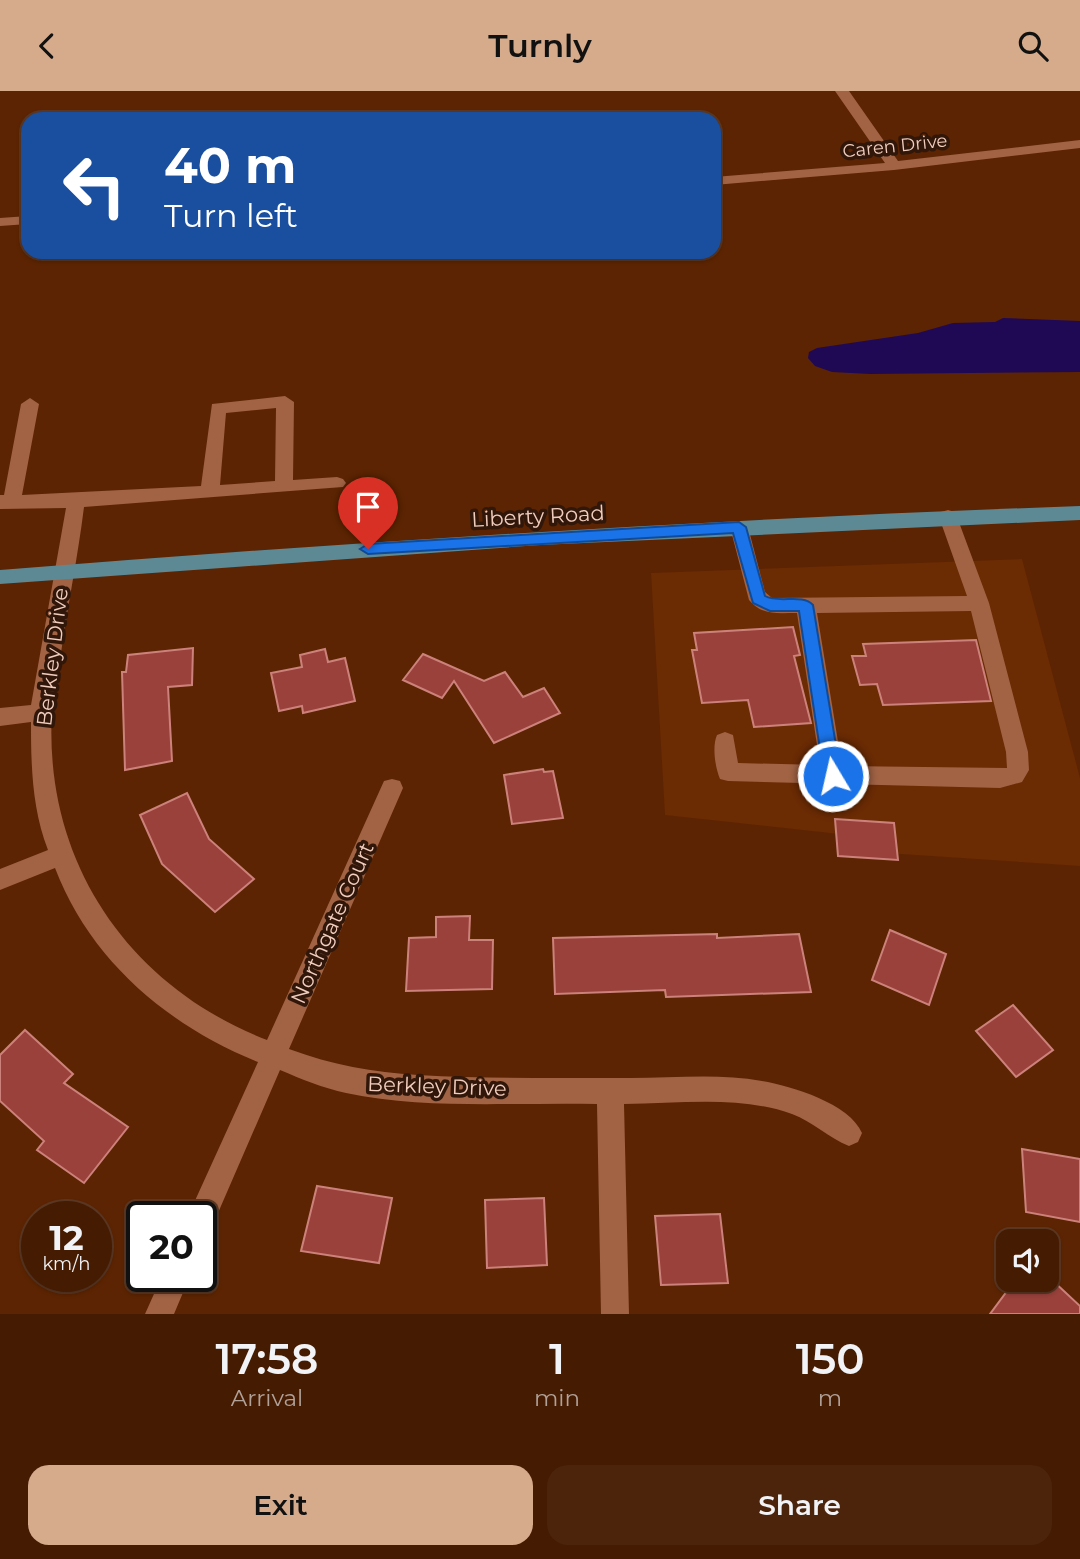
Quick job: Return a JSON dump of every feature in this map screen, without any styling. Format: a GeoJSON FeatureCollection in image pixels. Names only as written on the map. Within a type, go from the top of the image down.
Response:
{"type":"FeatureCollection","features":[{"type":"Feature","properties":{"kind":"main road","name":"Liberty Road"},"geometry":{"type":"LineString","coordinates":[[0,577],[395,547],[739,527],[1080,513]]}},
{"type":"Feature","properties":{"kind":"street"},"geometry":{"type":"LineString","coordinates":[[842,91],[894,166]]}},
{"type":"Feature","properties":{"kind":"street","name":"Caren Drive"},"geometry":{"type":"LineString","coordinates":[[721,180],[894,166],[1080,143]]}},
{"type":"Feature","properties":{"kind":"street"},"geometry":{"type":"LineString","coordinates":[[0,222],[21,220]]}},
{"type":"Feature","properties":{"kind":"street"},"geometry":{"type":"LineString","coordinates":[[210,492],[218,408],[285,402],[284,487]]}},
{"type":"Feature","properties":{"kind":"street"},"geometry":{"type":"LineString","coordinates":[[30,404],[6,501],[76,501],[337,483]]}},
{"type":"Feature","properties":{"kind":"street","name":"Berkley Drive"},"geometry":{"type":"LineString","coordinates":[[76,501],[41,712],[48,819],[59,856],[78,899],[146,981],[174,1003],[228,1037],[273,1057],[353,1082],[410,1087],[610,1091],[712,1089],[779,1098],[813,1109],[849,1133]]}},
{"type":"Feature","properties":{"kind":"street"},"geometry":{"type":"LineString","coordinates":[[725,740],[728,772],[1000,779],[1014,775],[1018,770],[1017,753],[979,603],[948,517]]}},
{"type":"Feature","properties":{"kind":"street"},"geometry":{"type":"LineString","coordinates":[[739,527],[758,599],[770,606],[979,603]]}},
{"type":"Feature","properties":{"kind":"street"},"geometry":{"type":"LineString","coordinates":[[806,605],[833,776]]}},
{"type":"Feature","properties":{"kind":"street"},"geometry":{"type":"LineString","coordinates":[[0,717],[41,712]]}},
{"type":"Feature","properties":{"kind":"street","name":"Northgate Court"},"geometry":{"type":"LineString","coordinates":[[209,1201],[391,788]]}},
{"type":"Feature","properties":{"kind":"street"},"geometry":{"type":"LineString","coordinates":[[0,880],[59,856]]}},
{"type":"Feature","properties":{"kind":"street"},"geometry":{"type":"LineString","coordinates":[[610,1091],[615,1314]]}},
{"type":"Feature","properties":{"kind":"street"},"geometry":{"type":"LineString","coordinates":[[159,1314],[169,1292]]}},
{"type":"Feature","properties":{"kind":"shaded area"},"geometry":{"type":"Polygon","coordinates":[[[1003,318],[1080,321],[1080,372],[870,374],[832,372],[815,366],[808,358],[809,352],[817,348],[918,333],[953,323],[995,322],[1003,318]]]}},
{"type":"Feature","properties":{"kind":"shaded area"},"geometry":{"type":"Polygon","coordinates":[[[1022,559],[1080,778],[1080,866],[841,850],[839,834],[665,815],[651,573],[1022,559]]]}},
{"type":"Feature","properties":{"kind":"building"},"geometry":{"type":"Polygon","coordinates":[[[793,627],[800,655],[794,656],[811,723],[754,727],[748,700],[702,703],[692,650],[697,650],[694,633],[793,627]]]}},
{"type":"Feature","properties":{"kind":"building"},"geometry":{"type":"Polygon","coordinates":[[[976,640],[991,701],[883,705],[877,684],[860,685],[852,656],[866,656],[863,644],[976,640]]]}},
{"type":"Feature","properties":{"kind":"building"},"geometry":{"type":"Polygon","coordinates":[[[193,648],[192,685],[168,687],[172,761],[125,770],[122,672],[126,672],[128,655],[193,648]]]}},
{"type":"Feature","properties":{"kind":"building"},"geometry":{"type":"Polygon","coordinates":[[[325,649],[328,662],[345,658],[355,701],[303,713],[302,706],[279,711],[271,673],[302,667],[300,655],[325,649]]]}},
{"type":"Feature","properties":{"kind":"building"},"geometry":{"type":"Polygon","coordinates":[[[423,654],[484,681],[505,672],[523,697],[544,688],[560,713],[494,743],[454,681],[442,698],[403,680],[423,654]]]}},
{"type":"Feature","properties":{"kind":"building"},"geometry":{"type":"Polygon","coordinates":[[[543,769],[544,772],[553,771],[563,818],[512,824],[504,775],[543,769]]]}},
{"type":"Feature","properties":{"kind":"building"},"geometry":{"type":"Polygon","coordinates":[[[187,793],[209,839],[254,879],[215,912],[162,864],[140,815],[187,793]]]}},
{"type":"Feature","properties":{"kind":"building"},"geometry":{"type":"Polygon","coordinates":[[[835,819],[894,823],[898,860],[838,856],[835,819]]]}},
{"type":"Feature","properties":{"kind":"building"},"geometry":{"type":"Polygon","coordinates":[[[470,916],[469,940],[493,940],[492,989],[406,991],[409,938],[436,937],[436,917],[470,916]]]}},
{"type":"Feature","properties":{"kind":"building"},"geometry":{"type":"Polygon","coordinates":[[[890,930],[946,954],[929,1005],[872,980],[890,930]]]}},
{"type":"Feature","properties":{"kind":"building"},"geometry":{"type":"Polygon","coordinates":[[[717,934],[717,938],[799,934],[811,992],[666,997],[665,990],[555,994],[553,938],[717,934]]]}},
{"type":"Feature","properties":{"kind":"building"},"geometry":{"type":"Polygon","coordinates":[[[1013,1005],[1053,1050],[1016,1077],[976,1031],[1013,1005]]]}},
{"type":"Feature","properties":{"kind":"building"},"geometry":{"type":"Polygon","coordinates":[[[25,1030],[73,1074],[64,1083],[128,1127],[84,1183],[37,1150],[44,1141],[0,1101],[0,1055],[25,1030]]]}},
{"type":"Feature","properties":{"kind":"building"},"geometry":{"type":"Polygon","coordinates":[[[1022,1149],[1080,1159],[1080,1222],[1026,1212],[1022,1149]]]}},
{"type":"Feature","properties":{"kind":"building"},"geometry":{"type":"Polygon","coordinates":[[[317,1186],[392,1198],[379,1263],[301,1251],[317,1186]]]}},
{"type":"Feature","properties":{"kind":"building"},"geometry":{"type":"Polygon","coordinates":[[[544,1198],[547,1265],[487,1268],[485,1200],[544,1198]]]}},
{"type":"Feature","properties":{"kind":"building"},"geometry":{"type":"Polygon","coordinates":[[[720,1214],[728,1283],[661,1285],[655,1216],[720,1214]]]}},
{"type":"Feature","properties":{"kind":"building"},"geometry":{"type":"Polygon","coordinates":[[[1059,1286],[1080,1306],[1080,1314],[990,1314],[1006,1292],[1059,1292],[1059,1286]]]}},
{"type":"Feature","properties":{"kind":"route"},"geometry":{"type":"LineString","coordinates":[[368,549],[739,527],[758,599],[770,606],[806,605],[833,776]]}}]}
